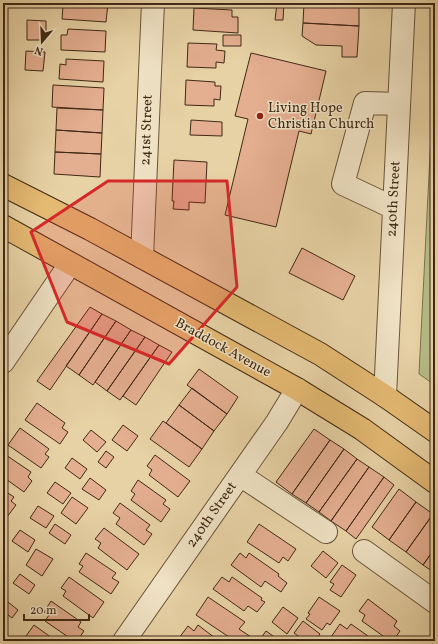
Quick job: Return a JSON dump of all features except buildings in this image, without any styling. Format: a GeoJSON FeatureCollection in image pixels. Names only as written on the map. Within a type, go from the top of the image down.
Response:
{"type":"FeatureCollection","features":[{"type":"Feature","properties":{"kind":"main road"},"geometry":{"type":"LineString","coordinates":[[3,185],[142,256],[320,354],[385,396],[435,431]]}},
{"type":"Feature","properties":{"kind":"main road","name":"Braddock Avenue"},"geometry":{"type":"LineString","coordinates":[[3,226],[297,389],[362,429],[435,482]]}},
{"type":"Feature","properties":{"kind":"street","name":"241st Street"},"geometry":{"type":"LineString","coordinates":[[142,256],[152,3]]}},
{"type":"Feature","properties":{"kind":"street","name":"240th Street"},"geometry":{"type":"LineString","coordinates":[[385,396],[404,3]]}},
{"type":"Feature","properties":{"kind":"street"},"geometry":{"type":"LineString","coordinates":[[394,208],[343,184],[366,103],[399,104]]}},
{"type":"Feature","properties":{"kind":"street"},"geometry":{"type":"LineString","coordinates":[[3,362],[70,264]]}},
{"type":"Feature","properties":{"kind":"street","name":"240th Street"},"geometry":{"type":"LineString","coordinates":[[124,641],[277,422],[297,389]]}},
{"type":"Feature","properties":{"kind":"street"},"geometry":{"type":"LineString","coordinates":[[240,475],[326,532]]}},
{"type":"Feature","properties":{"kind":"street"},"geometry":{"type":"LineString","coordinates":[[364,551],[435,602]]}},
{"type":"Feature","properties":{"kind":"highlighted area"},"geometry":{"type":"Polygon","coordinates":[[[108,181],[227,181],[237,287],[169,364],[67,322],[31,232],[108,181]]]}},
{"type":"Feature","properties":{"kind":"green space"},"geometry":{"type":"Polygon","coordinates":[[[435,55],[435,385],[419,374],[435,55]]]}},
{"type":"Feature","properties":{"kind":"place","name":"Living Hope Christian Church"},"geometry":{"type":"Point","coordinates":[260,116]}}]}
